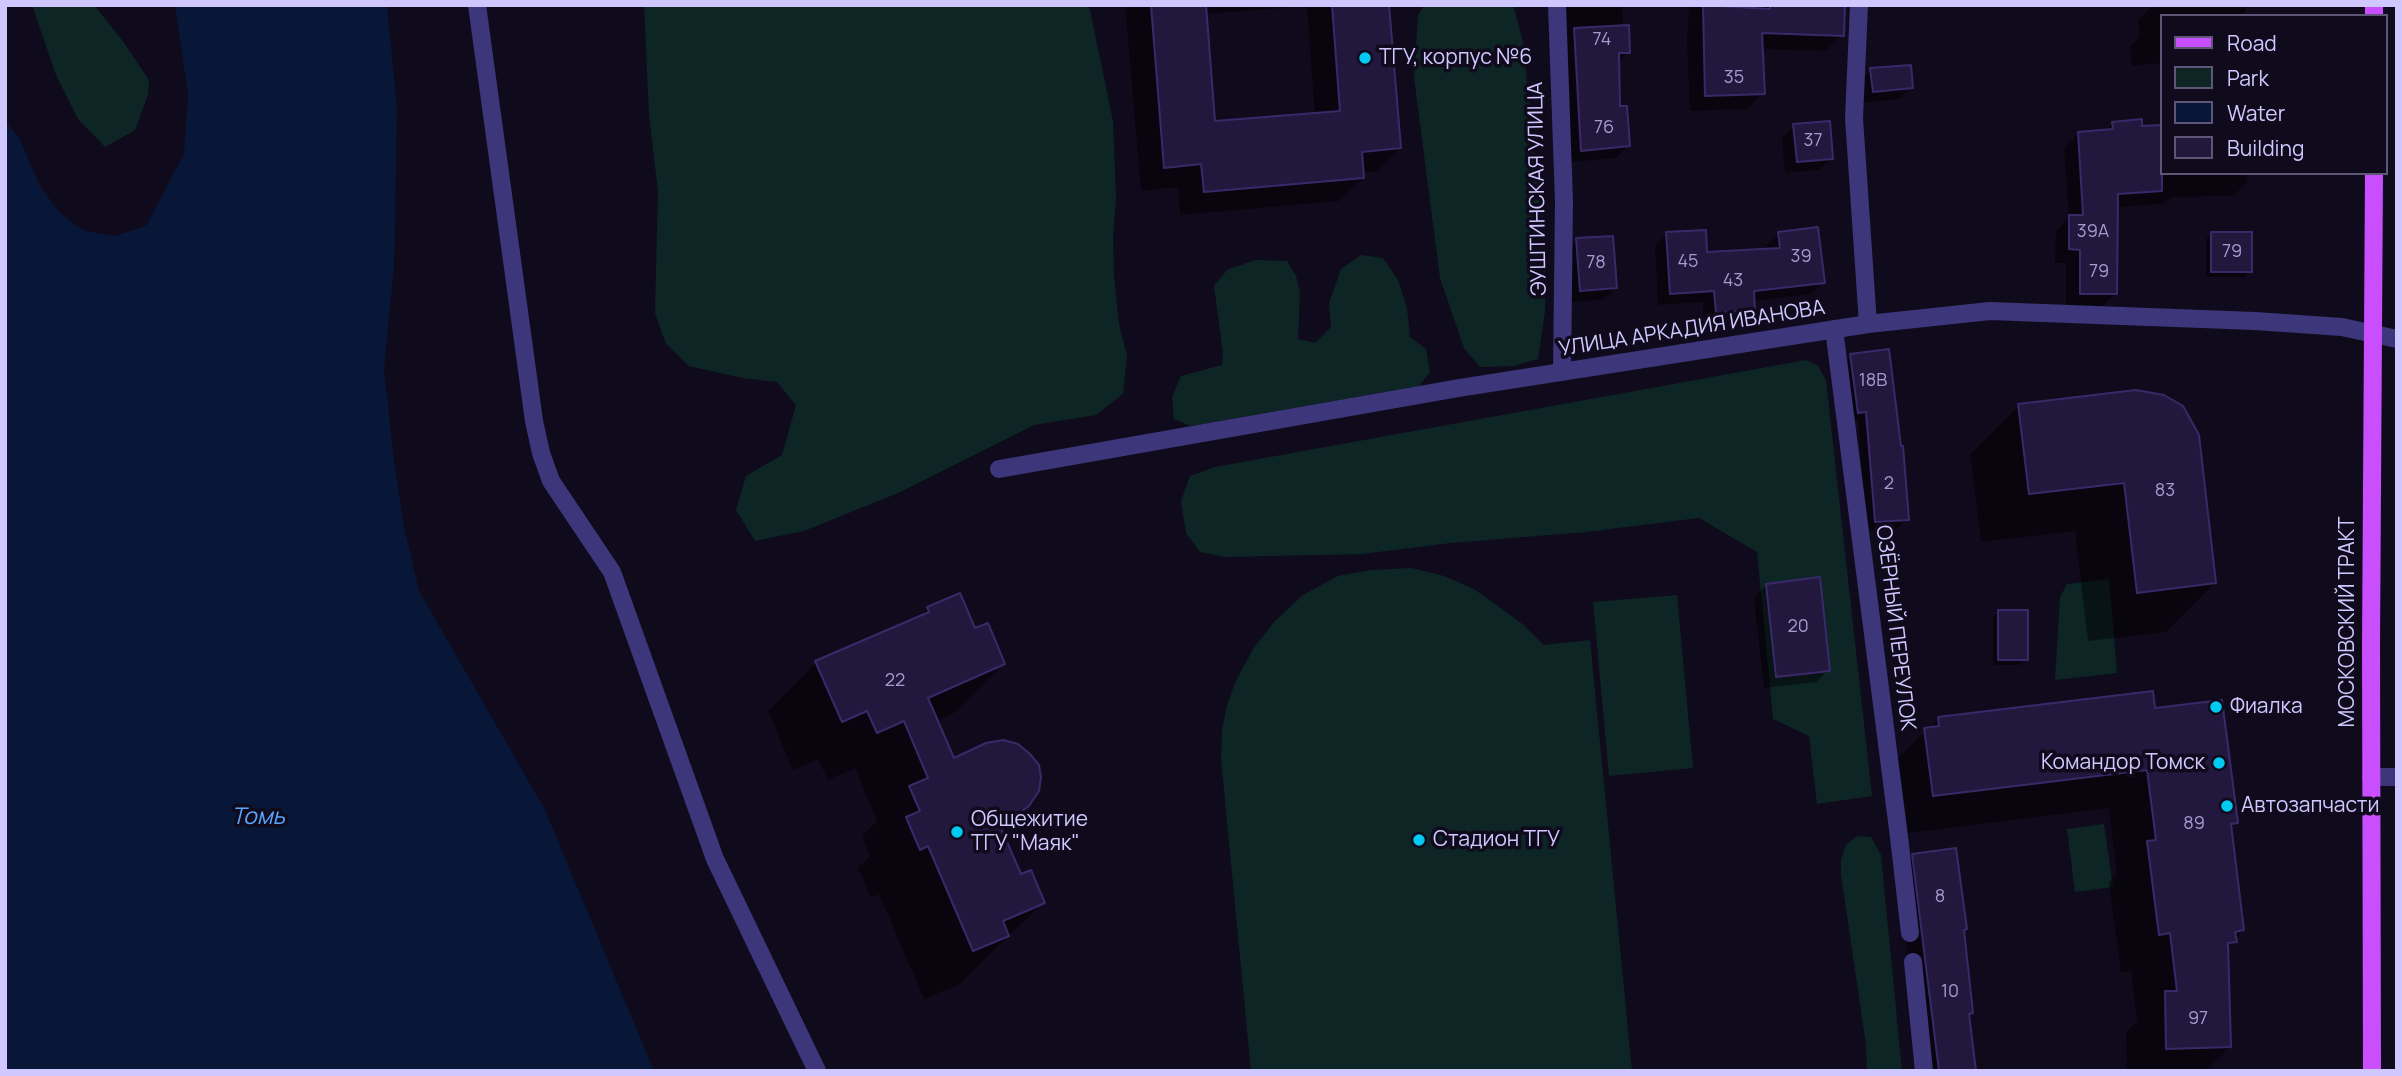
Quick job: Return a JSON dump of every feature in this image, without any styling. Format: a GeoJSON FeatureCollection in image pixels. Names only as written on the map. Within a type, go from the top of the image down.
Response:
{"type":"FeatureCollection","features":[{"type":"Feature","properties":{"kind":"main road","name":"МОСКОВСКИЙ ТРАКТ"},"geometry":{"type":"LineString","coordinates":[[2372,1071],[2374,175]]}},
{"type":"Feature","properties":{"kind":"street"},"geometry":{"type":"LineString","coordinates":[[477,5],[534,421],[541,453],[551,481],[612,572],[715,859],[817,1071]]}},
{"type":"Feature","properties":{"kind":"street","name":"ЭУШТИНСКАЯ УЛИЦА"},"geometry":{"type":"LineString","coordinates":[[1557,5],[1564,201],[1562,372]]}},
{"type":"Feature","properties":{"kind":"street"},"geometry":{"type":"LineString","coordinates":[[1859,5],[1854,118],[1868,324]]}},
{"type":"Feature","properties":{"kind":"street","name":"УЛИЦА АРКАДИЯ ИВАНОВА"},"geometry":{"type":"LineString","coordinates":[[999,469],[1432,392],[1868,324],[1990,311],[2255,321],[2342,327],[2397,339]]}},
{"type":"Feature","properties":{"kind":"street","name":"ОЗЁРНЫЙ ПЕРЕУЛОК"},"geometry":{"type":"LineString","coordinates":[[1834,329],[1910,933]]}},
{"type":"Feature","properties":{"kind":"street"},"geometry":{"type":"LineString","coordinates":[[2371,777],[2397,777]]}},
{"type":"Feature","properties":{"kind":"street"},"geometry":{"type":"LineString","coordinates":[[1913,962],[1924,1071]]}},
{"type":"Feature","properties":{"kind":"green space"},"geometry":{"type":"Polygon","coordinates":[[[32,5],[94,5],[149,80],[148,95],[135,130],[105,147],[78,119],[56,75],[32,5]]]}},
{"type":"Feature","properties":{"kind":"green space"},"geometry":{"type":"Polygon","coordinates":[[[644,5],[1087,5],[1113,121],[1116,198],[1114,277],[1119,324],[1127,356],[1123,394],[1096,415],[1034,425],[898,493],[804,531],[755,541],[736,510],[746,476],[782,455],[796,405],[777,382],[742,378],[689,366],[666,344],[655,313],[658,192],[649,114],[644,5]]]}},
{"type":"Feature","properties":{"kind":"green space"},"geometry":{"type":"Polygon","coordinates":[[[1424,5],[1513,5],[1523,42],[1542,203],[1546,262],[1545,311],[1538,359],[1514,366],[1480,367],[1464,348],[1440,278],[1414,77],[1418,16],[1424,5]]]}},
{"type":"Feature","properties":{"kind":"green space"},"geometry":{"type":"Polygon","coordinates":[[[1361,255],[1383,258],[1398,280],[1407,308],[1410,337],[1426,349],[1430,372],[1419,386],[1191,426],[1174,419],[1172,397],[1181,376],[1222,365],[1223,353],[1214,286],[1227,270],[1255,260],[1287,261],[1296,276],[1300,292],[1298,339],[1315,343],[1331,327],[1329,303],[1341,269],[1361,255]]]}},
{"type":"Feature","properties":{"kind":"green space"},"geometry":{"type":"Polygon","coordinates":[[[1806,360],[1818,366],[1826,380],[1872,796],[1817,804],[1809,736],[1773,719],[1757,552],[1699,518],[1362,554],[1225,557],[1200,552],[1186,533],[1181,501],[1190,476],[1215,467],[1806,360]]]}},
{"type":"Feature","properties":{"kind":"green space","name":"Стадион ТГУ"},"geometry":{"type":"Polygon","coordinates":[[[1411,568],[1444,576],[1474,589],[1521,623],[1544,645],[1590,640],[1632,1071],[1251,1071],[1221,759],[1227,705],[1253,649],[1275,621],[1303,595],[1338,576],[1371,570],[1411,568]]]}},
{"type":"Feature","properties":{"kind":"green space"},"geometry":{"type":"Polygon","coordinates":[[[2109,579],[2117,673],[2055,680],[2060,597],[2067,584],[2109,579]]]}},
{"type":"Feature","properties":{"kind":"green space"},"geometry":{"type":"Polygon","coordinates":[[[1677,595],[1693,768],[1609,776],[1593,602],[1677,595]]]}},
{"type":"Feature","properties":{"kind":"green space"},"geometry":{"type":"Polygon","coordinates":[[[2104,824],[2113,887],[2075,892],[2067,829],[2104,824]]]}},
{"type":"Feature","properties":{"kind":"green space"},"geometry":{"type":"Polygon","coordinates":[[[1857,836],[1871,837],[1881,855],[1902,1071],[1867,1071],[1866,1044],[1841,875],[1841,859],[1846,845],[1857,836]]]}},
{"type":"Feature","properties":{"kind":"water","name":"Томь"},"geometry":{"type":"Polygon","coordinates":[[[175,5],[387,5],[397,109],[394,266],[384,369],[404,527],[419,591],[545,810],[654,1071],[5,1071],[5,121],[19,138],[40,186],[59,212],[84,231],[115,236],[146,226],[184,154],[188,94],[175,5]]]}},
{"type":"Feature","properties":{"kind":"building","name":"ТГУ, корпус №6"},"geometry":{"type":"Polygon","coordinates":[[[1151,5],[1206,5],[1215,121],[1340,111],[1332,5],[1389,5],[1401,148],[1362,152],[1364,178],[1204,192],[1201,164],[1164,168],[1151,5]]]}},
{"type":"Feature","properties":{"kind":"building"},"geometry":{"type":"Polygon","coordinates":[[[1703,5],[1770,9],[1770,5],[1845,5],[1844,36],[1762,33],[1765,94],[1705,96],[1703,5]]]}},
{"type":"Feature","properties":{"kind":"building"},"geometry":{"type":"Polygon","coordinates":[[[1629,25],[1630,53],[1619,53],[1620,106],[1627,106],[1630,146],[1581,151],[1574,28],[1629,25]]]}},
{"type":"Feature","properties":{"kind":"building"},"geometry":{"type":"Polygon","coordinates":[[[1911,65],[1913,88],[1873,92],[1870,68],[1911,65]]]}},
{"type":"Feature","properties":{"kind":"building"},"geometry":{"type":"Polygon","coordinates":[[[2142,119],[2142,126],[2160,125],[2162,191],[2118,194],[2117,294],[2080,294],[2080,250],[2069,249],[2069,215],[2083,215],[2078,132],[2113,129],[2112,122],[2142,119]]]}},
{"type":"Feature","properties":{"kind":"building"},"geometry":{"type":"Polygon","coordinates":[[[1830,121],[1833,159],[1797,162],[1793,124],[1830,121]]]}},
{"type":"Feature","properties":{"kind":"building"},"geometry":{"type":"Polygon","coordinates":[[[1818,227],[1825,283],[1754,291],[1755,310],[1716,313],[1714,291],[1670,294],[1666,232],[1706,230],[1707,252],[1780,248],[1778,232],[1818,227]]]}},
{"type":"Feature","properties":{"kind":"building"},"geometry":{"type":"Polygon","coordinates":[[[2211,232],[2252,232],[2252,272],[2211,272],[2211,232]]]}},
{"type":"Feature","properties":{"kind":"building"},"geometry":{"type":"Polygon","coordinates":[[[1613,236],[1617,288],[1580,291],[1576,238],[1613,236]]]}},
{"type":"Feature","properties":{"kind":"building"},"geometry":{"type":"Polygon","coordinates":[[[1889,349],[1903,446],[1909,520],[1875,522],[1866,412],[1858,413],[1850,354],[1889,349]]]}},
{"type":"Feature","properties":{"kind":"building"},"geometry":{"type":"Polygon","coordinates":[[[2136,390],[2164,395],[2183,406],[2199,435],[2216,583],[2137,593],[2124,483],[2029,494],[2018,404],[2136,390]]]}},
{"type":"Feature","properties":{"kind":"building"},"geometry":{"type":"Polygon","coordinates":[[[1820,577],[1830,671],[1776,677],[1766,584],[1820,577]]]}},
{"type":"Feature","properties":{"kind":"building"},"geometry":{"type":"Polygon","coordinates":[[[960,593],[975,628],[988,623],[1005,664],[928,698],[954,758],[986,743],[1003,740],[1018,744],[1030,754],[1039,765],[1041,777],[1039,791],[1029,806],[1021,812],[997,819],[1021,874],[1031,870],[1045,903],[1003,921],[1009,936],[973,951],[928,846],[920,850],[906,817],[920,811],[909,786],[928,778],[904,721],[877,733],[867,711],[842,722],[815,661],[929,612],[927,607],[960,593]]]}},
{"type":"Feature","properties":{"kind":"building"},"geometry":{"type":"Polygon","coordinates":[[[1998,610],[2028,610],[2028,660],[1998,660],[1998,610]]]}},
{"type":"Feature","properties":{"kind":"building"},"geometry":{"type":"Polygon","coordinates":[[[2153,691],[2155,708],[2222,700],[2238,823],[2231,824],[2244,930],[2235,932],[2237,942],[2228,943],[2231,1047],[2166,1049],[2165,991],[2177,991],[2170,933],[2159,935],[2147,841],[2156,840],[2147,770],[1933,796],[1924,728],[1939,726],[1938,717],[2153,691]]]}},
{"type":"Feature","properties":{"kind":"building"},"geometry":{"type":"Polygon","coordinates":[[[1956,848],[1967,929],[1964,930],[1973,1013],[1969,1014],[1976,1071],[1939,1071],[1912,854],[1956,848]]]}},
{"type":"Feature","properties":{"kind":"place","name":"ТГУ, корпус №6"},"geometry":{"type":"Point","coordinates":[1365,58]}},
{"type":"Feature","properties":{"kind":"place","name":"Фиалка"},"geometry":{"type":"Point","coordinates":[2216,707]}},
{"type":"Feature","properties":{"kind":"place","name":"Командор Томск"},"geometry":{"type":"Point","coordinates":[2219,763]}},
{"type":"Feature","properties":{"kind":"place","name":"Автозапчасти"},"geometry":{"type":"Point","coordinates":[2227,806]}},
{"type":"Feature","properties":{"kind":"place","name":"Общежитие ТГУ \"Маяк\""},"geometry":{"type":"Point","coordinates":[957,832]}},
{"type":"Feature","properties":{"kind":"place","name":"Стадион ТГУ"},"geometry":{"type":"Point","coordinates":[1419,840]}}]}
